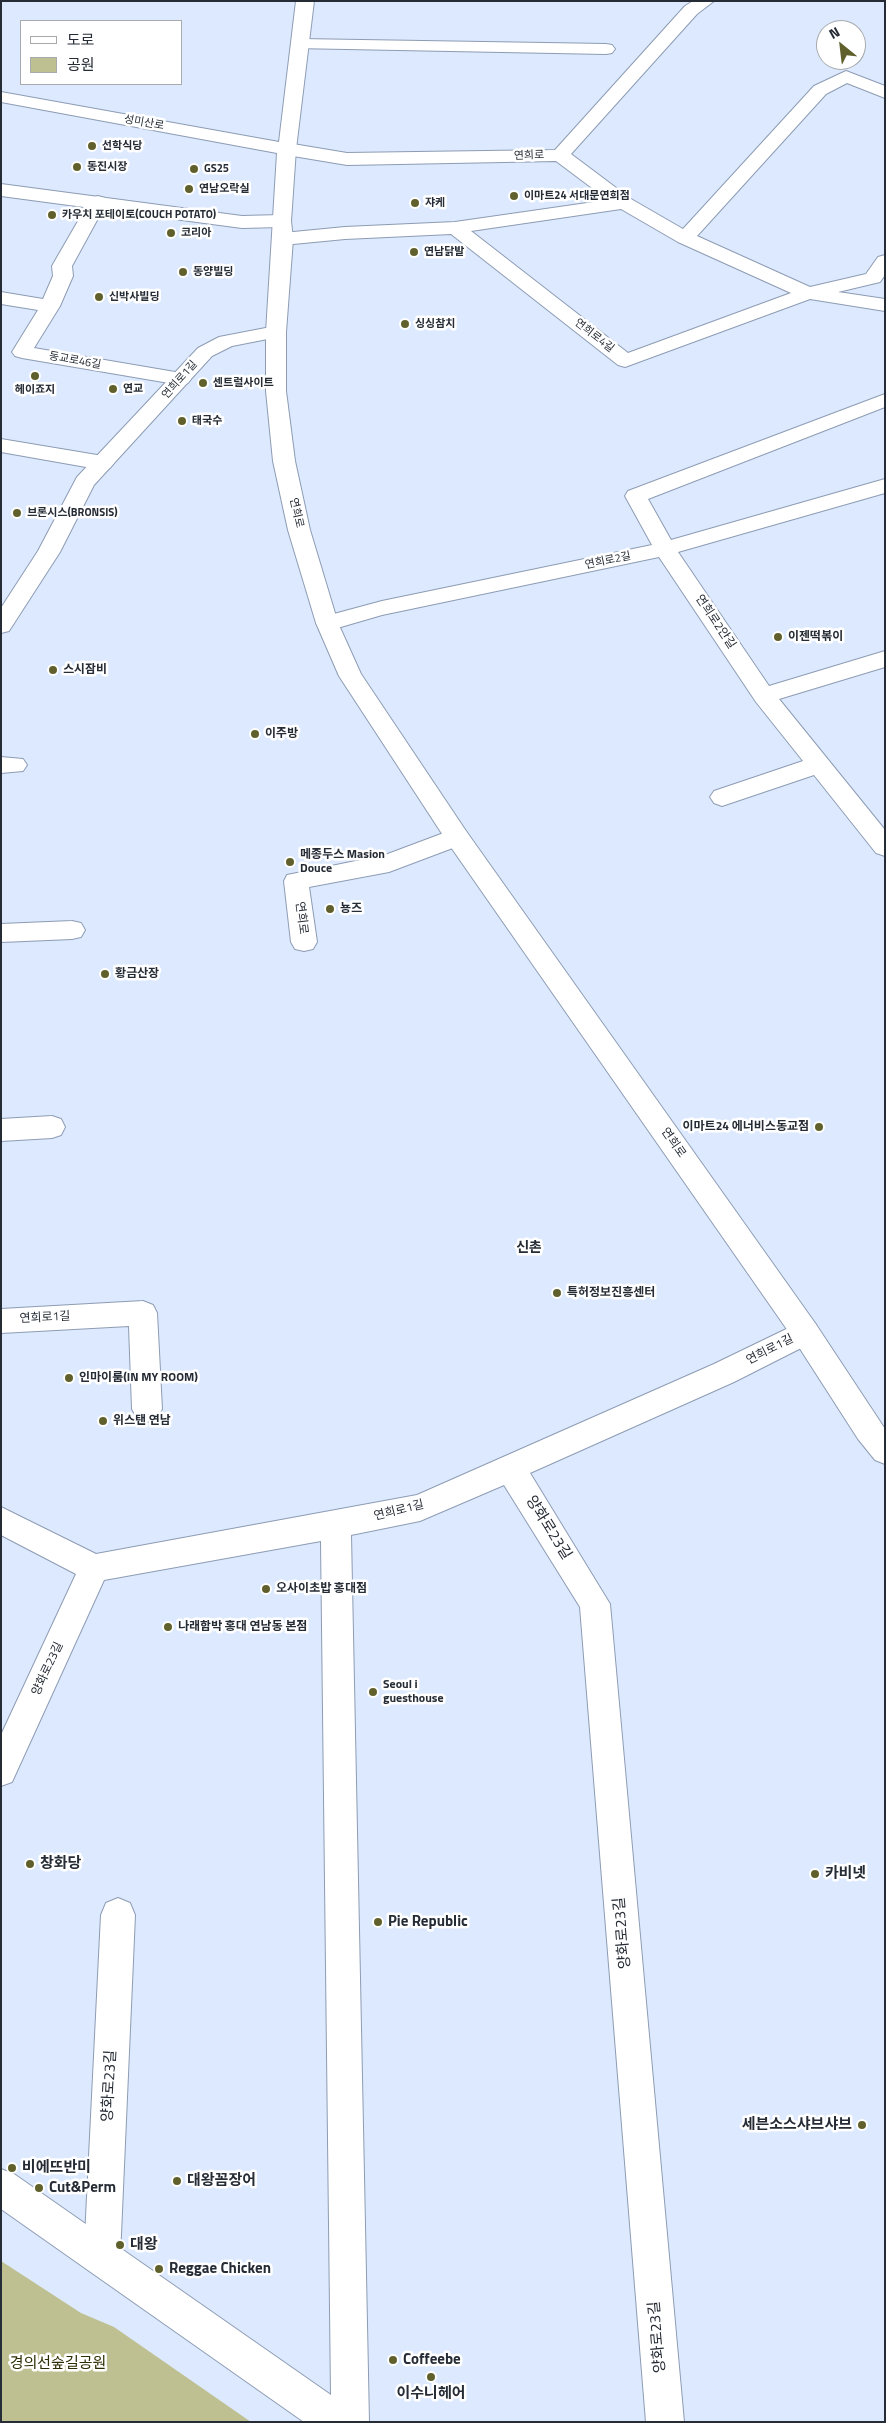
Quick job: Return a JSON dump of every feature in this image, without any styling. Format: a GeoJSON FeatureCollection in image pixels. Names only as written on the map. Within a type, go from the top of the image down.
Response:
{"type":"FeatureCollection","features":[{"type":"Feature","properties":{"kind":"street","name":"연희로"},"geometry":{"type":"LineString","coordinates":[[305,1],[287,149],[276,332],[276,391],[284,462],[299,530],[328,623],[350,676],[457,837],[805,1332],[868,1430],[885,1451]]}},
{"type":"Feature","properties":{"kind":"street","name":"연희로"},"geometry":{"type":"LineString","coordinates":[[287,149],[347,159],[560,155],[691,10],[706,1]]}},
{"type":"Feature","properties":{"kind":"street"},"geometry":{"type":"LineString","coordinates":[[300,44],[350,47],[606,49]]}},
{"type":"Feature","properties":{"kind":"street"},"geometry":{"type":"LineString","coordinates":[[685,238],[820,90],[846,76],[885,93]]}},
{"type":"Feature","properties":{"kind":"street","name":"성미산로"},"geometry":{"type":"LineString","coordinates":[[1,97],[287,149]]}},
{"type":"Feature","properties":{"kind":"street","name":"연희로4길"},"geometry":{"type":"LineString","coordinates":[[560,155],[624,203],[685,238],[808,293],[885,305]]}},
{"type":"Feature","properties":{"kind":"street"},"geometry":{"type":"LineString","coordinates":[[1,190],[242,222],[282,230],[345,233],[455,228],[624,203]]}},
{"type":"Feature","properties":{"kind":"street","name":"동교로46길"},"geometry":{"type":"LineString","coordinates":[[98,202],[62,266],[63,276],[50,306],[22,352],[181,379]]}},
{"type":"Feature","properties":{"kind":"street","name":"연희로4길"},"geometry":{"type":"LineString","coordinates":[[455,228],[626,361],[808,293],[873,278],[885,261]]}},
{"type":"Feature","properties":{"kind":"street"},"geometry":{"type":"LineString","coordinates":[[1,298],[50,306]]}},
{"type":"Feature","properties":{"kind":"street","name":"연희로1길"},"geometry":{"type":"LineString","coordinates":[[1,626],[49,552],[85,482],[205,352],[226,341],[276,332]]}},
{"type":"Feature","properties":{"kind":"street"},"geometry":{"type":"LineString","coordinates":[[665,549],[636,496],[885,400]]}},
{"type":"Feature","properties":{"kind":"street"},"geometry":{"type":"LineString","coordinates":[[1,445],[103,463]]}},
{"type":"Feature","properties":{"kind":"street","name":"연희로2길"},"geometry":{"type":"LineString","coordinates":[[328,623],[382,608],[665,549],[885,486]]}},
{"type":"Feature","properties":{"kind":"street","name":"연희로2안길"},"geometry":{"type":"LineString","coordinates":[[665,549],[764,696],[885,847]]}},
{"type":"Feature","properties":{"kind":"street"},"geometry":{"type":"LineString","coordinates":[[764,696],[885,659]]}},
{"type":"Feature","properties":{"kind":"street"},"geometry":{"type":"LineString","coordinates":[[722,797],[819,765]]}},
{"type":"Feature","properties":{"kind":"street","name":"연희로"},"geometry":{"type":"LineString","coordinates":[[304,942],[296,880],[389,863],[457,837]]}},
{"type":"Feature","properties":{"kind":"street"},"geometry":{"type":"LineString","coordinates":[[1,933],[72,930]]}},
{"type":"Feature","properties":{"kind":"street"},"geometry":{"type":"LineString","coordinates":[[1,1130],[52,1127]]}},
{"type":"Feature","properties":{"kind":"street","name":"연희로1길"},"geometry":{"type":"LineString","coordinates":[[1,1321],[143,1313],[147,1409]]}},
{"type":"Feature","properties":{"kind":"street","name":"연희로1길"},"geometry":{"type":"LineString","coordinates":[[94,1568],[336,1525],[420,1508],[724,1373],[805,1332]]}},
{"type":"Feature","properties":{"kind":"street","name":"양화로23길"},"geometry":{"type":"LineString","coordinates":[[510,1468],[595,1604],[665,2422]]}},
{"type":"Feature","properties":{"kind":"street"},"geometry":{"type":"LineString","coordinates":[[1,1520],[94,1568]]}},
{"type":"Feature","properties":{"kind":"street"},"geometry":{"type":"LineString","coordinates":[[336,1525],[350,2422]]}},
{"type":"Feature","properties":{"kind":"street","name":"양화로23길"},"geometry":{"type":"LineString","coordinates":[[1,1771],[94,1568]]}},
{"type":"Feature","properties":{"kind":"street","name":"양화로23길"},"geometry":{"type":"LineString","coordinates":[[102,2257],[118,1915]]}},
{"type":"Feature","properties":{"kind":"street"},"geometry":{"type":"LineString","coordinates":[[1,2186],[268,2372],[336,2422]]}},
{"type":"Feature","properties":{"kind":"green space","name":"경의선숲길공원"},"geometry":{"type":"Polygon","coordinates":[[[1,2261],[81,2313],[114,2327],[251,2422],[1,2422],[1,2261]]]}},
{"type":"Feature","properties":{"kind":"place","name":"선학식당"},"geometry":{"type":"Point","coordinates":[92,146]}},
{"type":"Feature","properties":{"kind":"place","name":"동진시장"},"geometry":{"type":"Point","coordinates":[77,167]}},
{"type":"Feature","properties":{"kind":"place","name":"GS25"},"geometry":{"type":"Point","coordinates":[194,169]}},
{"type":"Feature","properties":{"kind":"place","name":"연남오락실"},"geometry":{"type":"Point","coordinates":[189,189]}},
{"type":"Feature","properties":{"kind":"place","name":"이마트24 서대문연희점"},"geometry":{"type":"Point","coordinates":[514,196]}},
{"type":"Feature","properties":{"kind":"place","name":"쟈케"},"geometry":{"type":"Point","coordinates":[415,203]}},
{"type":"Feature","properties":{"kind":"place","name":"카우치 포테이토(COUCH POTATO)"},"geometry":{"type":"Point","coordinates":[52,215]}},
{"type":"Feature","properties":{"kind":"place","name":"코리아"},"geometry":{"type":"Point","coordinates":[171,233]}},
{"type":"Feature","properties":{"kind":"place","name":"연남닭발"},"geometry":{"type":"Point","coordinates":[414,252]}},
{"type":"Feature","properties":{"kind":"place","name":"동양빌딩"},"geometry":{"type":"Point","coordinates":[183,272]}},
{"type":"Feature","properties":{"kind":"place","name":"신박사빌딩"},"geometry":{"type":"Point","coordinates":[99,297]}},
{"type":"Feature","properties":{"kind":"place","name":"싱싱참치"},"geometry":{"type":"Point","coordinates":[405,324]}},
{"type":"Feature","properties":{"kind":"place","name":"헤이죠지"},"geometry":{"type":"Point","coordinates":[35,376]}},
{"type":"Feature","properties":{"kind":"place","name":"센트럴사이트"},"geometry":{"type":"Point","coordinates":[203,383]}},
{"type":"Feature","properties":{"kind":"place","name":"연교"},"geometry":{"type":"Point","coordinates":[113,389]}},
{"type":"Feature","properties":{"kind":"place","name":"태국수"},"geometry":{"type":"Point","coordinates":[182,421]}},
{"type":"Feature","properties":{"kind":"place","name":"브론시스(BRONSIS)"},"geometry":{"type":"Point","coordinates":[17,513]}},
{"type":"Feature","properties":{"kind":"place","name":"이젠떡볶이"},"geometry":{"type":"Point","coordinates":[778,637]}},
{"type":"Feature","properties":{"kind":"place","name":"스시잠비"},"geometry":{"type":"Point","coordinates":[53,670]}},
{"type":"Feature","properties":{"kind":"place","name":"이주방"},"geometry":{"type":"Point","coordinates":[255,734]}},
{"type":"Feature","properties":{"kind":"place","name":"메종두스 Masion Douce"},"geometry":{"type":"Point","coordinates":[290,862]}},
{"type":"Feature","properties":{"kind":"place","name":"뇽즈"},"geometry":{"type":"Point","coordinates":[330,909]}},
{"type":"Feature","properties":{"kind":"place","name":"황금산장"},"geometry":{"type":"Point","coordinates":[105,974]}},
{"type":"Feature","properties":{"kind":"place","name":"이마트24 에너비스동교점"},"geometry":{"type":"Point","coordinates":[819,1127]}},
{"type":"Feature","properties":{"kind":"place","name":"특허정보진흥센터"},"geometry":{"type":"Point","coordinates":[557,1293]}},
{"type":"Feature","properties":{"kind":"place","name":"인마이룸(IN MY ROOM)"},"geometry":{"type":"Point","coordinates":[69,1378]}},
{"type":"Feature","properties":{"kind":"place","name":"위스탠 연남"},"geometry":{"type":"Point","coordinates":[103,1421]}},
{"type":"Feature","properties":{"kind":"place","name":"오사이초밥 홍대점"},"geometry":{"type":"Point","coordinates":[266,1589]}},
{"type":"Feature","properties":{"kind":"place","name":"나래함박 홍대 연남동 본점"},"geometry":{"type":"Point","coordinates":[168,1627]}},
{"type":"Feature","properties":{"kind":"place","name":"Seoul i guesthouse"},"geometry":{"type":"Point","coordinates":[373,1692]}},
{"type":"Feature","properties":{"kind":"place","name":"창화당"},"geometry":{"type":"Point","coordinates":[30,1864]}},
{"type":"Feature","properties":{"kind":"place","name":"카비넷"},"geometry":{"type":"Point","coordinates":[815,1874]}},
{"type":"Feature","properties":{"kind":"place","name":"Pie Republic"},"geometry":{"type":"Point","coordinates":[378,1922]}},
{"type":"Feature","properties":{"kind":"place","name":"세븐소스샤브샤브"},"geometry":{"type":"Point","coordinates":[862,2125]}},
{"type":"Feature","properties":{"kind":"place","name":"비에뜨반미"},"geometry":{"type":"Point","coordinates":[12,2168]}},
{"type":"Feature","properties":{"kind":"place","name":"대왕꼼장어"},"geometry":{"type":"Point","coordinates":[177,2181]}},
{"type":"Feature","properties":{"kind":"place","name":"Cut&Perm"},"geometry":{"type":"Point","coordinates":[39,2188]}},
{"type":"Feature","properties":{"kind":"place","name":"대왕"},"geometry":{"type":"Point","coordinates":[120,2245]}},
{"type":"Feature","properties":{"kind":"place","name":"Reggae Chicken"},"geometry":{"type":"Point","coordinates":[159,2269]}},
{"type":"Feature","properties":{"kind":"place","name":"Coffeebe"},"geometry":{"type":"Point","coordinates":[393,2360]}},
{"type":"Feature","properties":{"kind":"place","name":"이수니헤어"},"geometry":{"type":"Point","coordinates":[431,2377]}},
{"type":"Feature","properties":{"kind":"district","name":"신촌"},"geometry":{"type":"Point","coordinates":[529,1249]}}]}
